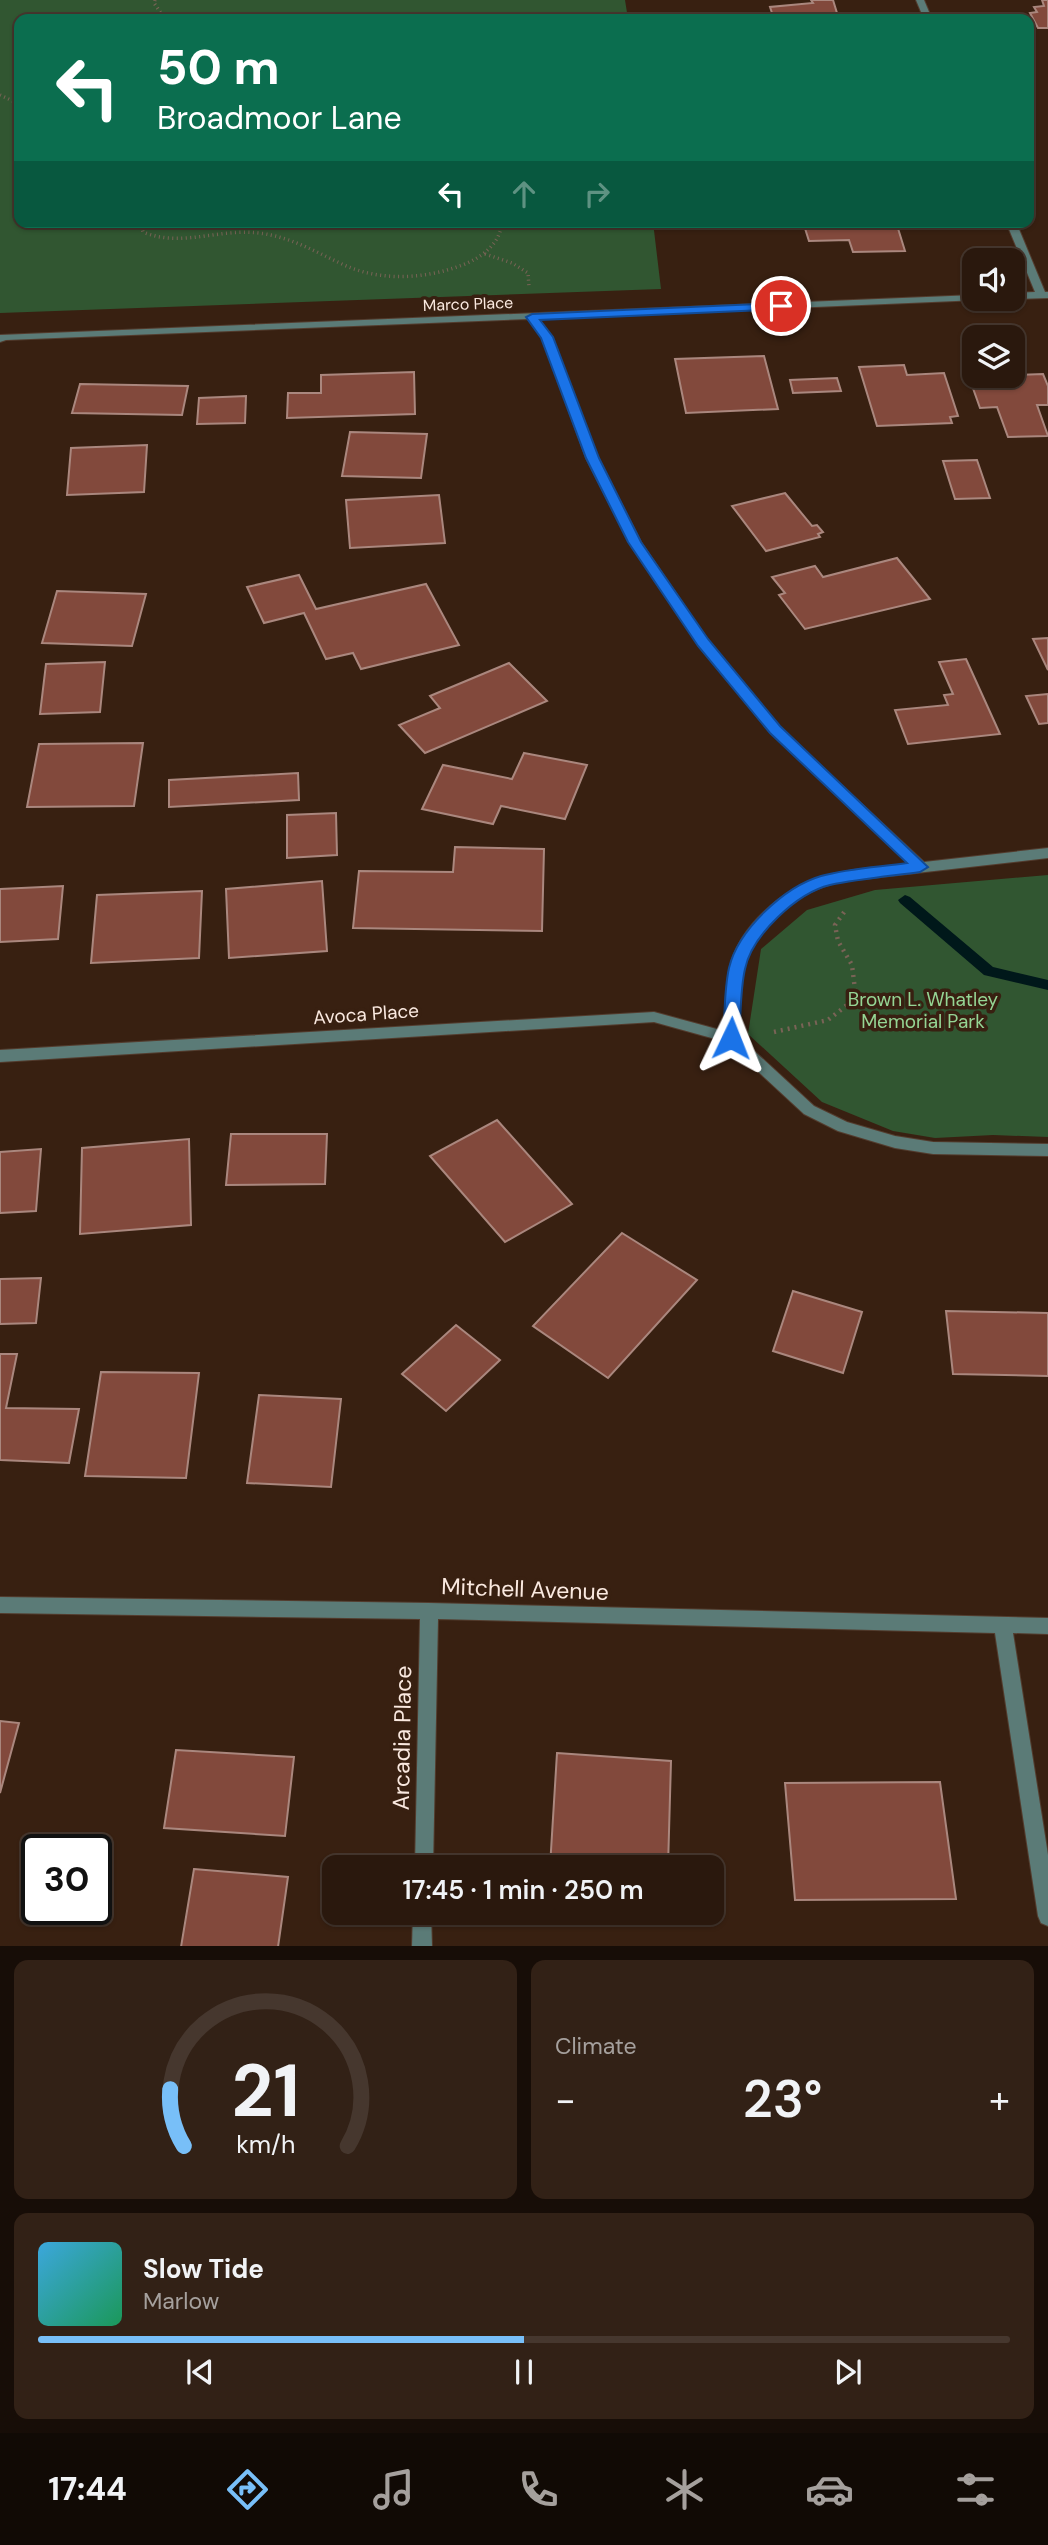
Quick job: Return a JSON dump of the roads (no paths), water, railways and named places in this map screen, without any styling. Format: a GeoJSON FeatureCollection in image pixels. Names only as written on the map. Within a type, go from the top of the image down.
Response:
{"type":"FeatureCollection","features":[{"type":"Feature","properties":{"kind":"street"},"geometry":{"type":"LineString","coordinates":[[1014,228],[1045,295],[1025,296]]}},
{"type":"Feature","properties":{"kind":"street","name":"Marco Place"},"geometry":{"type":"LineString","coordinates":[[2,338],[962,299]]}},
{"type":"Feature","properties":{"kind":"street"},"geometry":{"type":"LineString","coordinates":[[532,317],[547,337],[593,458],[635,542],[703,642],[775,730],[920,867]]}},
{"type":"Feature","properties":{"kind":"street"},"geometry":{"type":"LineString","coordinates":[[1048,853],[823,881],[785,903],[765,919],[746,944],[737,968],[731,1038],[809,1110],[843,1127],[933,1149],[1048,1150]]}},
{"type":"Feature","properties":{"kind":"street","name":"Avoca Place"},"geometry":{"type":"LineString","coordinates":[[0,1056],[654,1017],[731,1038]]}},
{"type":"Feature","properties":{"kind":"street","name":"Mitchell Avenue"},"geometry":{"type":"LineString","coordinates":[[0,1605],[429,1611],[1048,1626]]}},
{"type":"Feature","properties":{"kind":"street","name":"Arcadia Place"},"geometry":{"type":"LineString","coordinates":[[424,1855],[429,1611]]}},
{"type":"Feature","properties":{"kind":"street"},"geometry":{"type":"LineString","coordinates":[[1003,1626],[1048,1916]]}},
{"type":"Feature","properties":{"kind":"street"},"geometry":{"type":"LineString","coordinates":[[422,1925],[422,1946]]}},
{"type":"Feature","properties":{"kind":"waterway"},"geometry":{"type":"LineString","coordinates":[[905,900],[989,971],[1048,985]]}},
{"type":"Feature","properties":{"kind":"park label","name":"Brown L. Whatley Memorial Park"},"geometry":{"type":"Point","coordinates":[923,1010]}}]}
